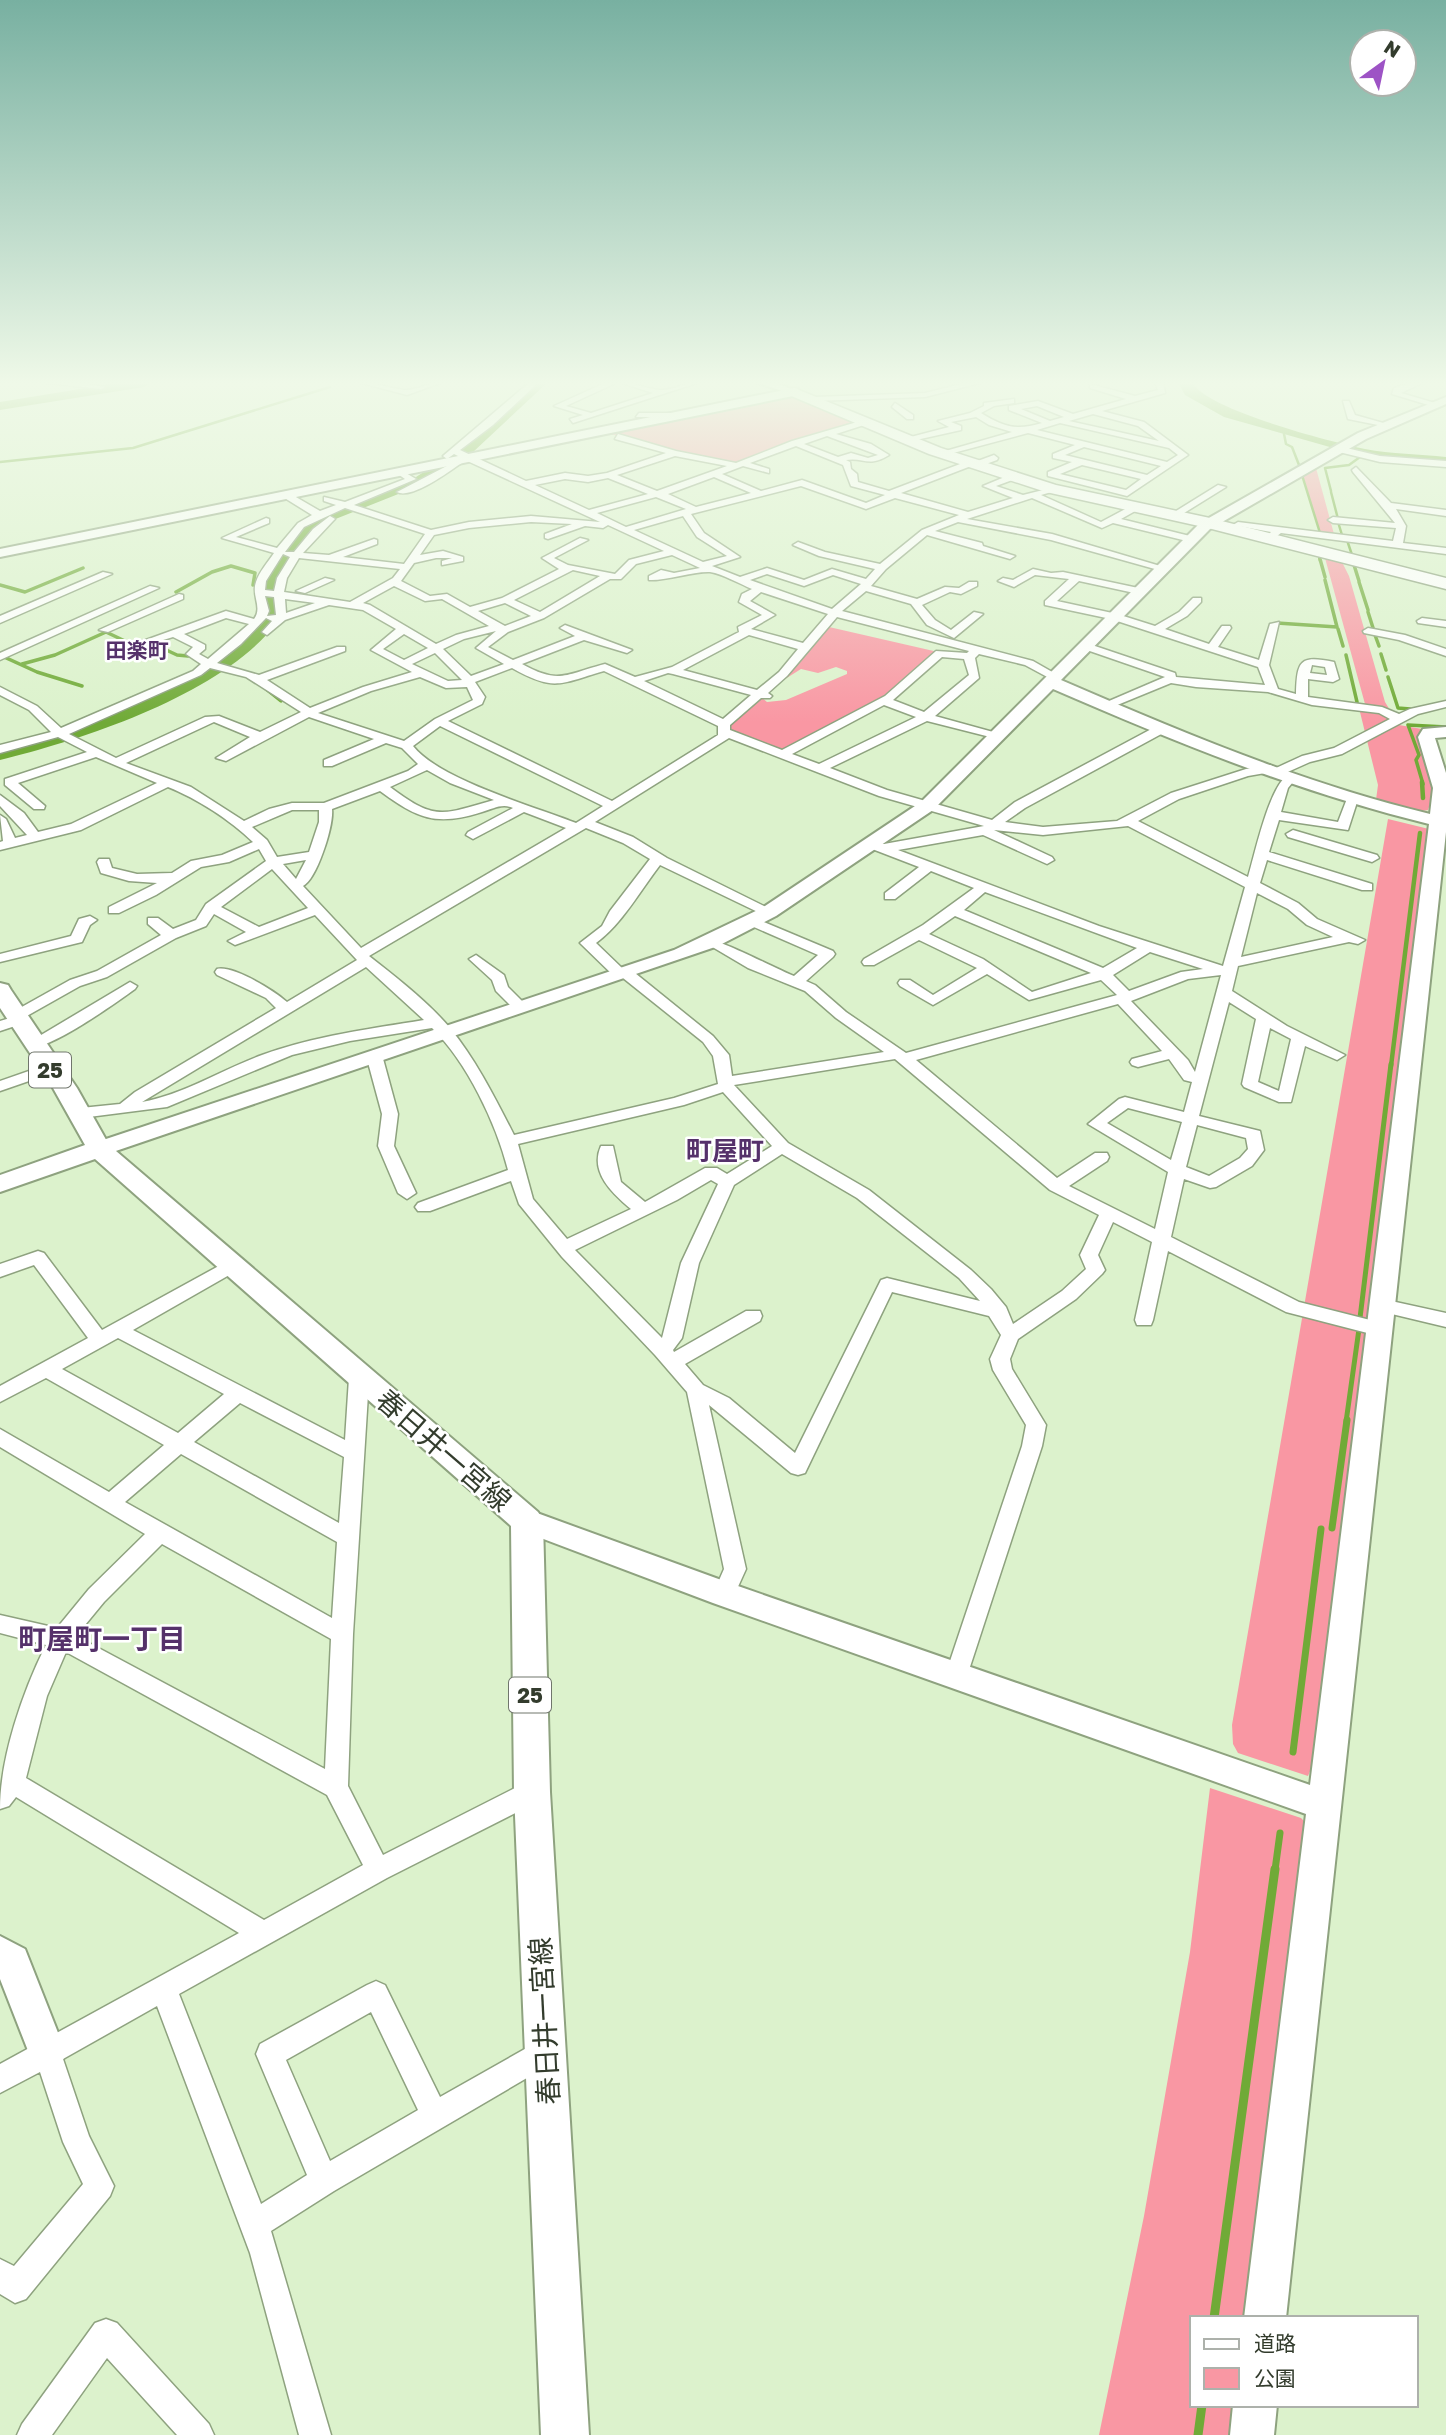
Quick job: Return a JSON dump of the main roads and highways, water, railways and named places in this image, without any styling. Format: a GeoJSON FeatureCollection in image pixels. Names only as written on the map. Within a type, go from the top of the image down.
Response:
{"type":"FeatureCollection","features":[{"type":"Feature","properties":{"kind":"highway"},"geometry":{"type":"LineString","coordinates":[[1078,496],[1274,534],[1446,584]]}},
{"type":"Feature","properties":{"kind":"main road"},"geometry":{"type":"LineString","coordinates":[[0,553],[283,496]]}},
{"type":"Feature","properties":{"kind":"main road","name":"春日井一宮線"},"geometry":{"type":"LineString","coordinates":[[0,990],[11,1021],[34,1044],[81,1112],[99,1149],[359,1378],[527,1521],[532,1792],[565,2435]]}},
{"type":"Feature","properties":{"kind":"main road"},"geometry":{"type":"LineString","coordinates":[[0,1184],[99,1149]]}},
{"type":"Feature","properties":{"kind":"waterway"},"geometry":{"type":"LineString","coordinates":[[0,754],[82,731],[184,686],[223,665],[270,620],[273,612],[271,579],[297,537],[322,519],[381,496]]}},
{"type":"Feature","properties":{"kind":"waterway"},"geometry":{"type":"LineString","coordinates":[[1308,496],[1320,533]]}},
{"type":"Feature","properties":{"kind":"waterway"},"geometry":{"type":"LineString","coordinates":[[1332,496],[1338,519]]}},
{"type":"Feature","properties":{"kind":"waterway"},"geometry":{"type":"LineString","coordinates":[[1338,522],[1342,535]]}},
{"type":"Feature","properties":{"kind":"waterway"},"geometry":{"type":"LineString","coordinates":[[1342,539],[1347,540],[1352,555]]}},
{"type":"Feature","properties":{"kind":"waterway"},"geometry":{"type":"LineString","coordinates":[[1319,556],[1320,561]]}},
{"type":"Feature","properties":{"kind":"waterway"},"geometry":{"type":"LineString","coordinates":[[1320,559],[1325,577]]}},
{"type":"Feature","properties":{"kind":"waterway"},"geometry":{"type":"LineString","coordinates":[[1354,565],[1359,581]]}},
{"type":"Feature","properties":{"kind":"waterway"},"geometry":{"type":"LineString","coordinates":[[176,592],[212,572],[231,566],[255,573],[253,585]]}},
{"type":"Feature","properties":{"kind":"waterway"},"geometry":{"type":"LineString","coordinates":[[0,585],[25,592],[83,568]]}},
{"type":"Feature","properties":{"kind":"waterway"},"geometry":{"type":"LineString","coordinates":[[1277,623],[1337,627],[1325,580]]}},
{"type":"Feature","properties":{"kind":"waterway"},"geometry":{"type":"LineString","coordinates":[[1359,582],[1368,610]]}},
{"type":"Feature","properties":{"kind":"waterway"},"geometry":{"type":"LineString","coordinates":[[1368,612],[1374,631]]}},
{"type":"Feature","properties":{"kind":"waterway"},"geometry":{"type":"LineString","coordinates":[[1338,629],[1343,646]]}},
{"type":"Feature","properties":{"kind":"waterway"},"geometry":{"type":"LineString","coordinates":[[22,664],[55,655],[106,632],[148,652],[162,648],[177,655],[188,656]]}},
{"type":"Feature","properties":{"kind":"waterway"},"geometry":{"type":"LineString","coordinates":[[1375,635],[1379,646]]}},
{"type":"Feature","properties":{"kind":"waterway"},"geometry":{"type":"LineString","coordinates":[[1381,654],[1386,670]]}},
{"type":"Feature","properties":{"kind":"waterway"},"geometry":{"type":"LineString","coordinates":[[0,655],[37,672],[82,686]]}},
{"type":"Feature","properties":{"kind":"waterway"},"geometry":{"type":"LineString","coordinates":[[1346,655],[1357,702]]}},
{"type":"Feature","properties":{"kind":"waterway"},"geometry":{"type":"LineString","coordinates":[[1388,677],[1398,708],[1410,709]]}},
{"type":"Feature","properties":{"kind":"waterway"},"geometry":{"type":"LineString","coordinates":[[266,689],[281,701]]}},
{"type":"Feature","properties":{"kind":"waterway"},"geometry":{"type":"LineString","coordinates":[[1423,784],[1416,760],[1419,755],[1408,725],[1446,727]]}},
{"type":"Feature","properties":{"kind":"waterway"},"geometry":{"type":"LineString","coordinates":[[1422,782],[1423,798]]}},
{"type":"Feature","properties":{"kind":"waterway"},"geometry":{"type":"LineString","coordinates":[[1391,1066],[1420,833]]}},
{"type":"Feature","properties":{"kind":"waterway"},"geometry":{"type":"LineString","coordinates":[[1360,1318],[1391,1064]]}},
{"type":"Feature","properties":{"kind":"waterway"},"geometry":{"type":"LineString","coordinates":[[1346,1422],[1359,1329]]}},
{"type":"Feature","properties":{"kind":"waterway"},"geometry":{"type":"LineString","coordinates":[[1332,1528],[1347,1420]]}},
{"type":"Feature","properties":{"kind":"waterway"},"geometry":{"type":"LineString","coordinates":[[1293,1752],[1321,1529]]}},
{"type":"Feature","properties":{"kind":"waterway"},"geometry":{"type":"LineString","coordinates":[[1275,1870],[1280,1833]]}},
{"type":"Feature","properties":{"kind":"waterway"},"geometry":{"type":"LineString","coordinates":[[1214,2316],[1275,1869]]}},
{"type":"Feature","properties":{"kind":"waterway"},"geometry":{"type":"LineString","coordinates":[[1198,2435],[1202,2407]]}},
{"type":"Feature","properties":{"kind":"district","name":"田楽町"},"geometry":{"type":"Point","coordinates":[137,650]}},
{"type":"Feature","properties":{"kind":"district","name":"町屋町"},"geometry":{"type":"Point","coordinates":[725,1150]}},
{"type":"Feature","properties":{"kind":"district","name":"町屋町一丁目"},"geometry":{"type":"Point","coordinates":[102,1638]}}]}
